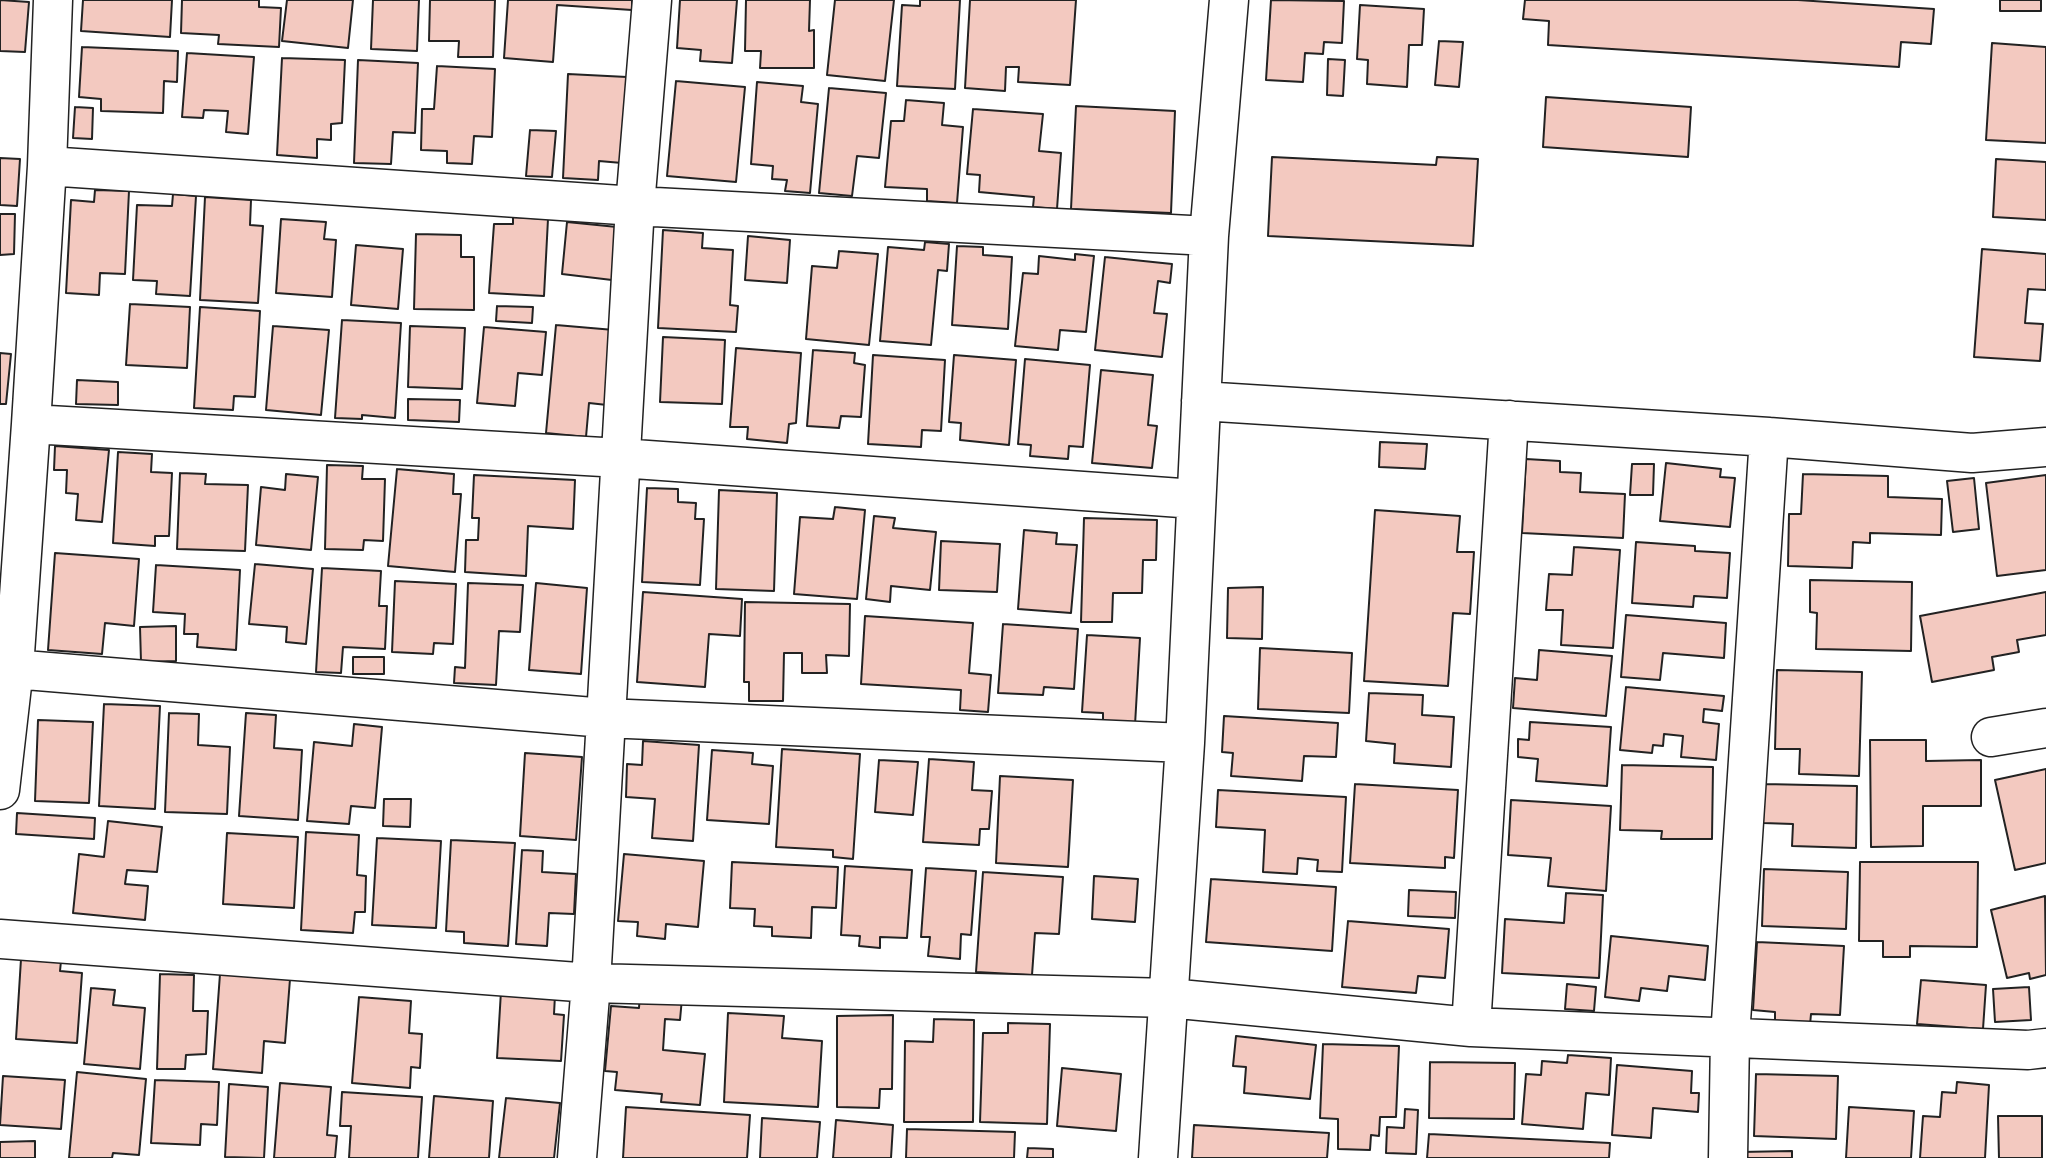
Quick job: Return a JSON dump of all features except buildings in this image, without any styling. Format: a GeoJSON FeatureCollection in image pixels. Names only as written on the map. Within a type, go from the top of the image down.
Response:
{"type":"FeatureCollection","features":[{"type":"Feature","properties":{"kind":"street"},"geometry":{"type":"LineString","coordinates":[[0,790],[7,668],[31,424],[47,166],[53,0]]}},
{"type":"Feature","properties":{"kind":"street"},"geometry":{"type":"LineString","coordinates":[[577,1158],[591,983],[635,206],[652,0]]}},
{"type":"Feature","properties":{"kind":"street"},"geometry":{"type":"LineString","coordinates":[[1158,1158],[1185,743],[1209,236],[1229,0]]}},
{"type":"Feature","properties":{"kind":"street"},"geometry":{"type":"LineString","coordinates":[[47,166],[635,206],[1209,236]]}},
{"type":"Feature","properties":{"kind":"street"},"geometry":{"type":"LineString","coordinates":[[1201,401],[1769,437],[1972,453],[2046,447]]}},
{"type":"Feature","properties":{"kind":"street"},"geometry":{"type":"LineString","coordinates":[[1471,1027],[1509,420]]}},
{"type":"Feature","properties":{"kind":"street"},"geometry":{"type":"LineString","coordinates":[[31,424],[620,458],[1195,499]]}},
{"type":"Feature","properties":{"kind":"street"},"geometry":{"type":"LineString","coordinates":[[1728,1158],[1730,1037],[1769,437]]}},
{"type":"Feature","properties":{"kind":"street"},"geometry":{"type":"LineString","coordinates":[[7,668],[605,718],[1185,743]]}},
{"type":"Feature","properties":{"kind":"street"},"geometry":{"type":"LineString","coordinates":[[1992,737],[2046,728]]}},
{"type":"Feature","properties":{"kind":"street"},"geometry":{"type":"LineString","coordinates":[[0,939],[591,983],[1169,998],[1471,1027],[2028,1050],[2046,1048]]}}]}
